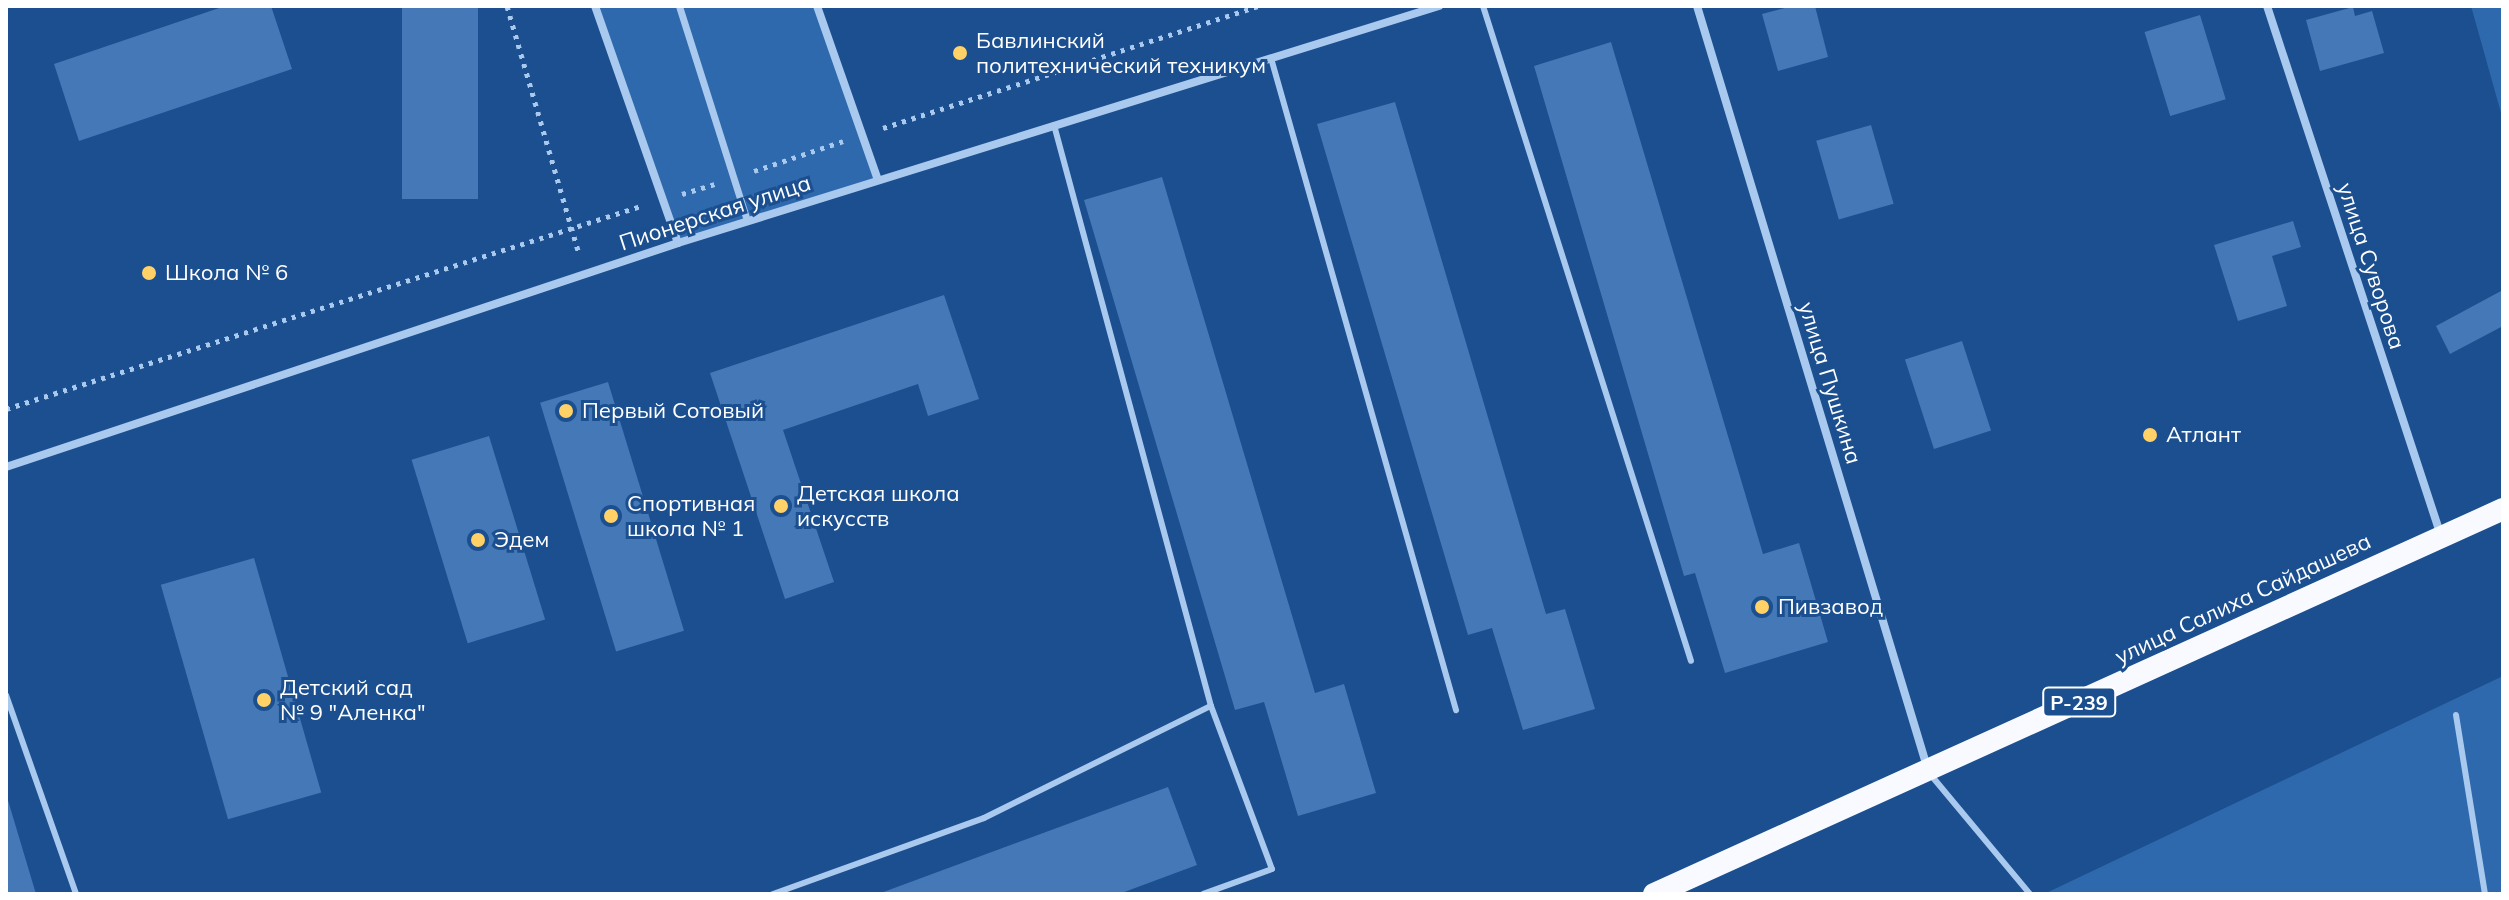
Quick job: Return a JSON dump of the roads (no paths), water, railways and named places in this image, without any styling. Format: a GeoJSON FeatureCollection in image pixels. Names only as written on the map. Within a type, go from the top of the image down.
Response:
{"type":"FeatureCollection","features":[{"type":"Feature","properties":{"kind":"highway","name":"улица Салиха Сайдашева"},"geometry":{"type":"LineString","coordinates":[[1654,894],[2503,509]]}},
{"type":"Feature","properties":{"kind":"street"},"geometry":{"type":"LineString","coordinates":[[595,6],[678,243]]}},
{"type":"Feature","properties":{"kind":"street"},"geometry":{"type":"LineString","coordinates":[[679,6],[747,221]]}},
{"type":"Feature","properties":{"kind":"street"},"geometry":{"type":"LineString","coordinates":[[817,6],[878,180]]}},
{"type":"Feature","properties":{"kind":"street","name":"Пионерская улица"},"geometry":{"type":"LineString","coordinates":[[6,467],[678,243],[1439,6]]}},
{"type":"Feature","properties":{"kind":"street","name":"улица Пушкина"},"geometry":{"type":"LineString","coordinates":[[1697,6],[1928,771]]}},
{"type":"Feature","properties":{"kind":"street","name":"улица Суворова"},"geometry":{"type":"LineString","coordinates":[[2267,6],[2441,537]]}},
{"type":"Feature","properties":{"kind":"lane"},"geometry":{"type":"LineString","coordinates":[[1483,6],[1691,661]]}},
{"type":"Feature","properties":{"kind":"lane"},"geometry":{"type":"LineString","coordinates":[[1271,58],[1456,710]]}},
{"type":"Feature","properties":{"kind":"lane"},"geometry":{"type":"LineString","coordinates":[[1054,125],[1211,706],[1272,869],[1203,894]]}},
{"type":"Feature","properties":{"kind":"lane"},"geometry":{"type":"LineString","coordinates":[[6,695],[76,894]]}},
{"type":"Feature","properties":{"kind":"lane"},"geometry":{"type":"LineString","coordinates":[[773,894],[984,818],[1211,706]]}},
{"type":"Feature","properties":{"kind":"lane"},"geometry":{"type":"LineString","coordinates":[[2456,715],[2485,894]]}},
{"type":"Feature","properties":{"kind":"lane"},"geometry":{"type":"LineString","coordinates":[[1928,771],[2030,894]]}},
{"type":"Feature","properties":{"kind":"place","name":"Бавлинский политехнический техникум"},"geometry":{"type":"Point","coordinates":[960,53]}},
{"type":"Feature","properties":{"kind":"place","name":"Школа № 6"},"geometry":{"type":"Point","coordinates":[149,273]}},
{"type":"Feature","properties":{"kind":"place","name":"Первый Сотовый"},"geometry":{"type":"Point","coordinates":[566,411]}},
{"type":"Feature","properties":{"kind":"place","name":"Атлант"},"geometry":{"type":"Point","coordinates":[2150,435]}},
{"type":"Feature","properties":{"kind":"place","name":"Детская школа искусств"},"geometry":{"type":"Point","coordinates":[781,506]}},
{"type":"Feature","properties":{"kind":"place","name":"Спортивная школа № 1"},"geometry":{"type":"Point","coordinates":[611,516]}},
{"type":"Feature","properties":{"kind":"place","name":"Эдем"},"geometry":{"type":"Point","coordinates":[478,540]}},
{"type":"Feature","properties":{"kind":"place","name":"Пивзавод"},"geometry":{"type":"Point","coordinates":[1762,607]}},
{"type":"Feature","properties":{"kind":"place","name":"Детский сад № 9 \"Аленка\""},"geometry":{"type":"Point","coordinates":[264,700]}}]}
